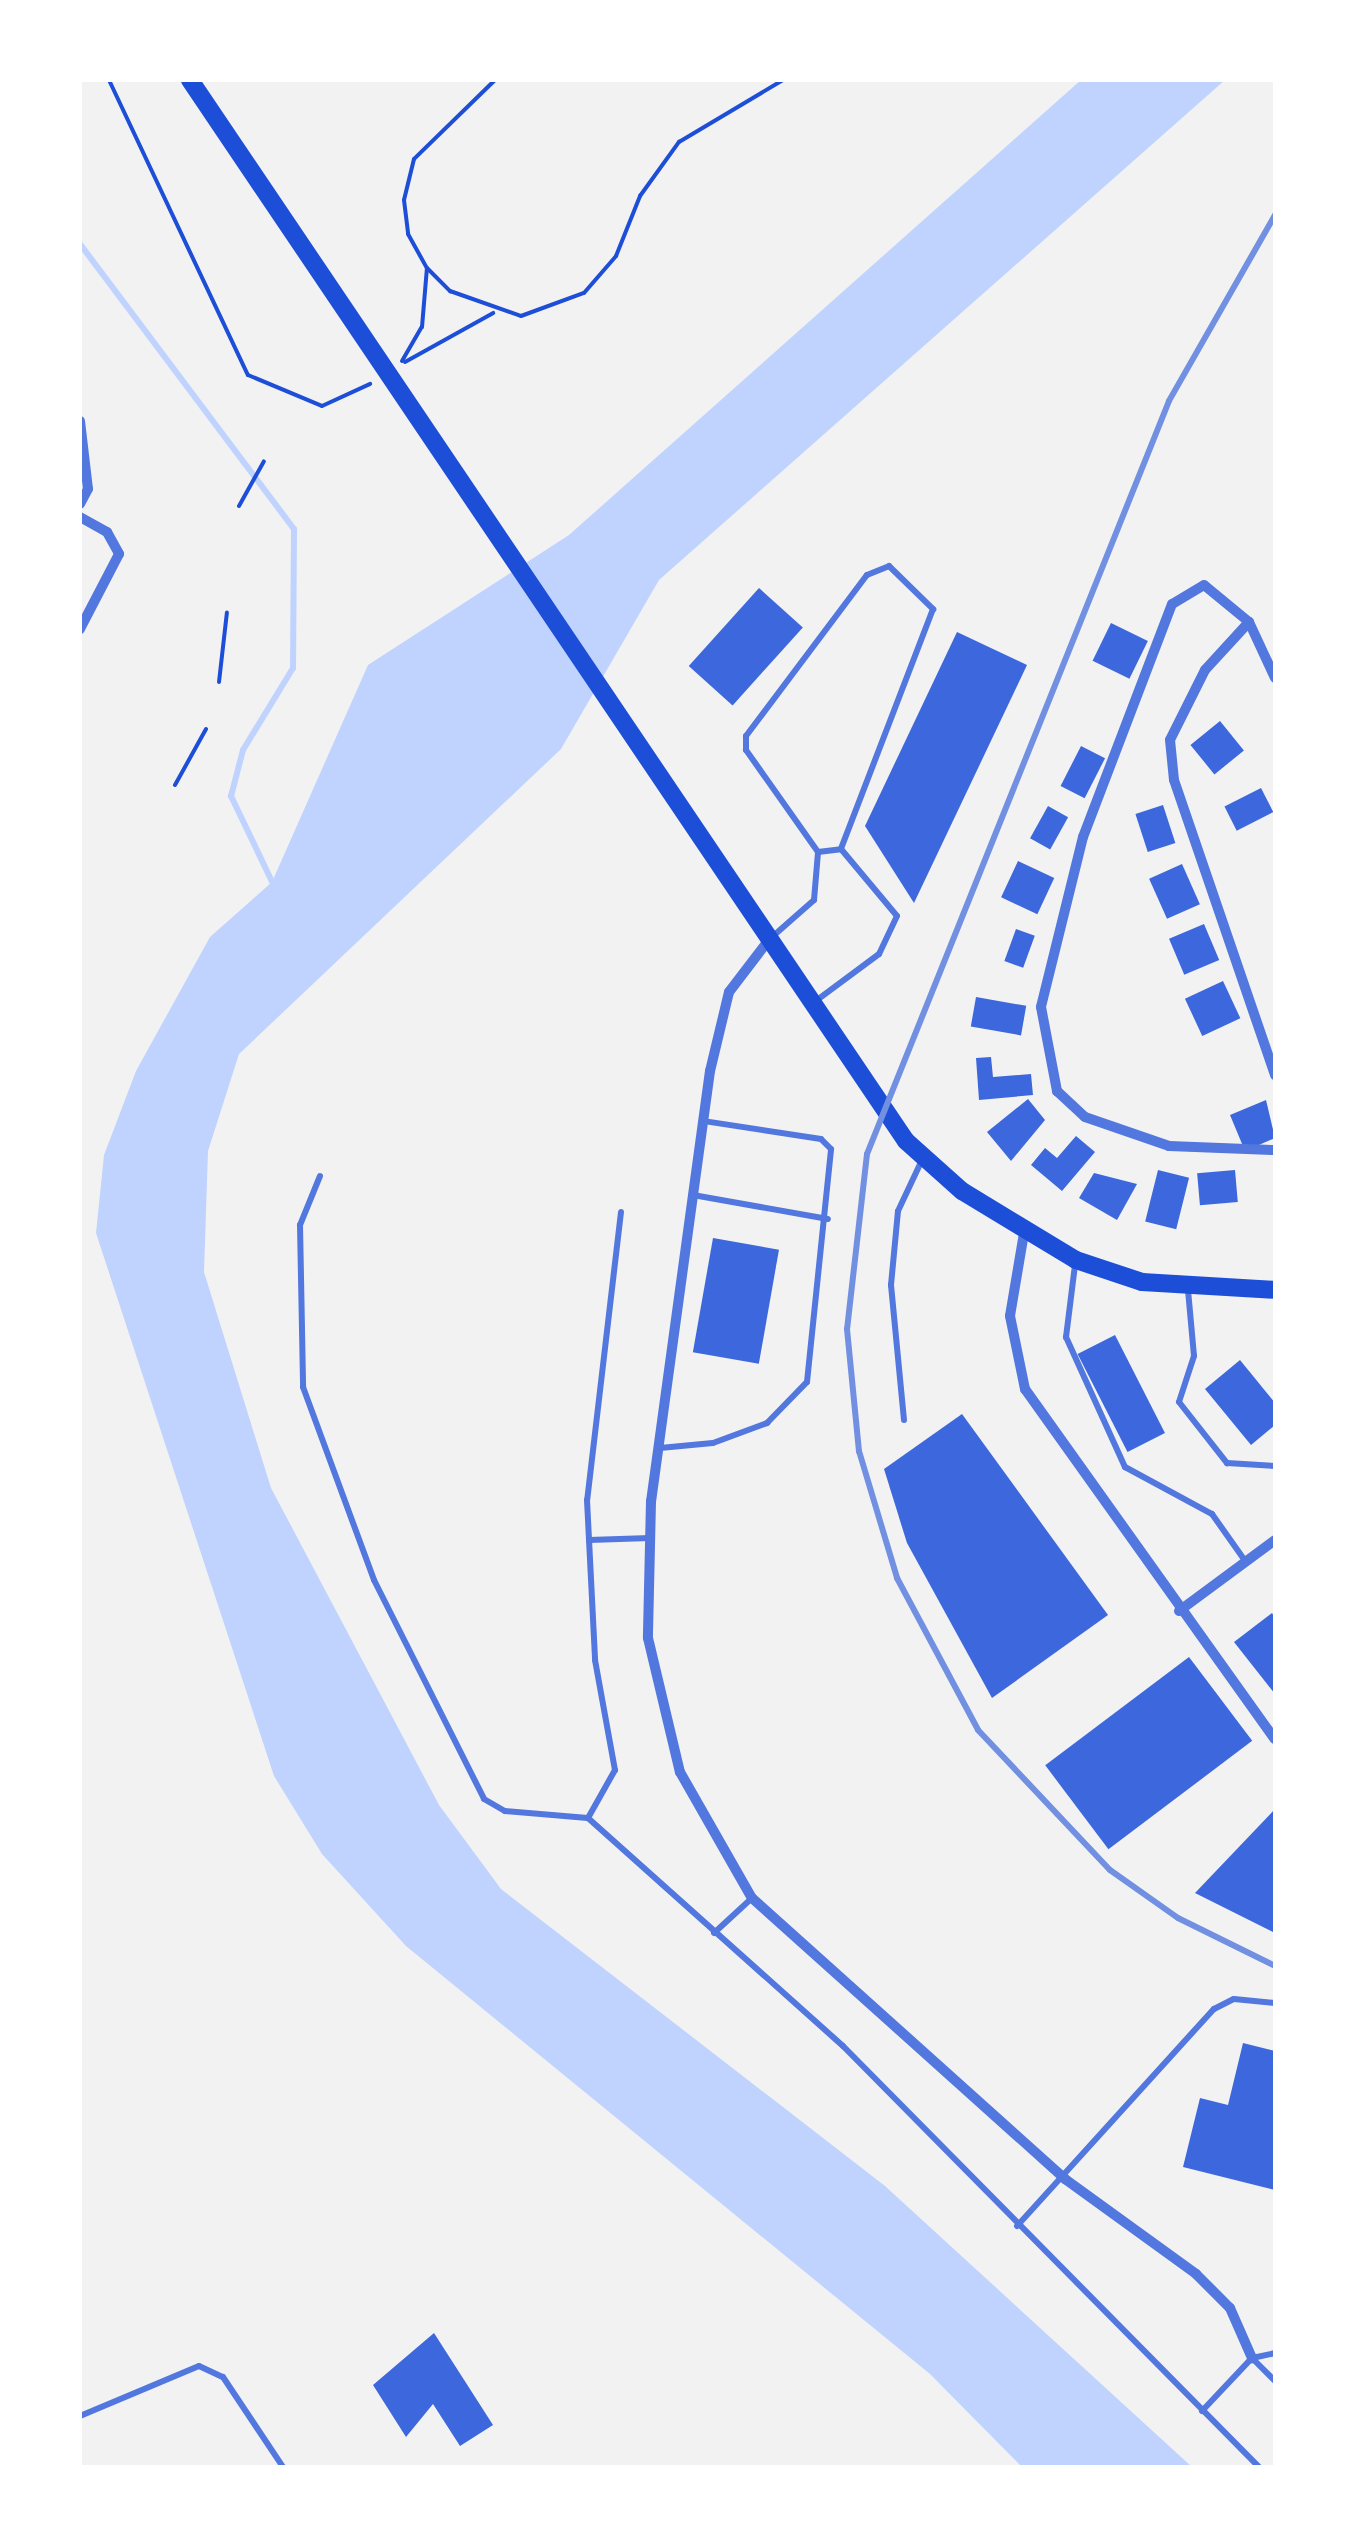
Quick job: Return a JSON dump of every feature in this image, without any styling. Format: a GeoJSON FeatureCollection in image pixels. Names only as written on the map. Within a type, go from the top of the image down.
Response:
{"type":"FeatureCollection","features":[{"type":"Feature","properties":{"kind":"main road"},"geometry":{"type":"LineString","coordinates":[[190,80],[811,1004],[923,1158],[1024,1233],[1076,1260],[1188,1288],[1275,1290]]}},
{"type":"Feature","properties":{"kind":"street"},"geometry":{"type":"LineString","coordinates":[[80,421],[88,490],[80,504]]}},
{"type":"Feature","properties":{"kind":"street"},"geometry":{"type":"LineString","coordinates":[[80,518],[108,532],[119,554],[80,629]]}},
{"type":"Feature","properties":{"kind":"street"},"geometry":{"type":"LineString","coordinates":[[1275,678],[1249,622],[1204,585],[1172,604],[1083,838],[1041,1006],[1046,1062],[1058,1091],[1085,1117],[1169,1146],[1275,1150]]}},
{"type":"Feature","properties":{"kind":"street"},"geometry":{"type":"LineString","coordinates":[[1249,622],[1205,670],[1170,740],[1174,780],[1275,1075]]}},
{"type":"Feature","properties":{"kind":"street"},"geometry":{"type":"LineString","coordinates":[[768,940],[729,992],[703,1121],[658,1448],[650,1538],[648,1638],[680,1772],[752,1898],[1065,2178],[1196,2274],[1230,2308],[1252,2358]]}},
{"type":"Feature","properties":{"kind":"street"},"geometry":{"type":"LineString","coordinates":[[1024,1233],[1010,1316],[1026,1390],[1178,1611],[1275,1739]]}},
{"type":"Feature","properties":{"kind":"street"},"geometry":{"type":"LineString","coordinates":[[1178,1611],[1275,1540]]}},
{"type":"Feature","properties":{"kind":"lane"},"geometry":{"type":"LineString","coordinates":[[768,940],[814,900],[818,852],[746,750],[746,736],[866,575],[889,566],[934,610],[842,849]]}},
{"type":"Feature","properties":{"kind":"lane"},"geometry":{"type":"LineString","coordinates":[[818,852],[842,849]]}},
{"type":"Feature","properties":{"kind":"lane"},"geometry":{"type":"LineString","coordinates":[[811,1004],[879,954],[897,916],[842,849]]}},
{"type":"Feature","properties":{"kind":"lane"},"geometry":{"type":"LineString","coordinates":[[658,1448],[713,1444],[794,1403],[808,1382],[834,1166],[821,1139],[703,1121]]}},
{"type":"Feature","properties":{"kind":"lane"},"geometry":{"type":"LineString","coordinates":[[904,1420],[891,1285],[898,1211],[923,1158]]}},
{"type":"Feature","properties":{"kind":"lane"},"geometry":{"type":"LineString","coordinates":[[320,1176],[300,1226],[303,1387],[374,1580],[484,1799],[505,1811],[588,1818],[843,2046],[1259,2467]]}},
{"type":"Feature","properties":{"kind":"lane"},"geometry":{"type":"LineString","coordinates":[[692,1195],[828,1219]]}},
{"type":"Feature","properties":{"kind":"lane"},"geometry":{"type":"LineString","coordinates":[[588,1818],[615,1770],[594,1660],[589,1540],[621,1212]]}},
{"type":"Feature","properties":{"kind":"lane"},"geometry":{"type":"LineString","coordinates":[[1076,1260],[1066,1336],[1125,1467],[1212,1514],[1246,1562]]}},
{"type":"Feature","properties":{"kind":"lane"},"geometry":{"type":"LineString","coordinates":[[1188,1288],[1194,1356],[1180,1402],[1227,1463],[1275,1466]]}},
{"type":"Feature","properties":{"kind":"lane"},"geometry":{"type":"LineString","coordinates":[[589,1540],[650,1538]]}},
{"type":"Feature","properties":{"kind":"lane"},"geometry":{"type":"LineString","coordinates":[[714,1933],[752,1898]]}},
{"type":"Feature","properties":{"kind":"lane"},"geometry":{"type":"LineString","coordinates":[[1017,2226],[1065,2178],[1214,2009],[1234,1998],[1275,2003]]}},
{"type":"Feature","properties":{"kind":"lane"},"geometry":{"type":"LineString","coordinates":[[1202,2410],[1252,2358],[1275,2352]]}},
{"type":"Feature","properties":{"kind":"lane"},"geometry":{"type":"LineString","coordinates":[[1252,2358],[1275,2382]]}},
{"type":"Feature","properties":{"kind":"lane"},"geometry":{"type":"LineString","coordinates":[[80,2416],[200,2366],[223,2378],[283,2467]]}},
{"type":"Feature","properties":{"kind":"path"},"geometry":{"type":"LineString","coordinates":[[109,80],[248,375],[322,406],[381,377]]}},
{"type":"Feature","properties":{"kind":"path"},"geometry":{"type":"LineString","coordinates":[[495,80],[414,159],[404,200],[408,234],[427,268],[450,291],[498,312],[543,314],[584,293],[616,256],[640,196],[679,142],[784,80]]}},
{"type":"Feature","properties":{"kind":"path"},"geometry":{"type":"LineString","coordinates":[[427,268],[422,327],[396,368],[498,312]]}},
{"type":"Feature","properties":{"kind":"path"},"geometry":{"type":"LineString","coordinates":[[239,506],[264,461]]}},
{"type":"Feature","properties":{"kind":"path"},"geometry":{"type":"LineString","coordinates":[[220,682],[227,612]]}},
{"type":"Feature","properties":{"kind":"path"},"geometry":{"type":"LineString","coordinates":[[175,785],[206,729]]}},
{"type":"Feature","properties":{"kind":"water"},"geometry":{"type":"Polygon","coordinates":[[[1081,80],[1225,80],[659,580],[561,749],[239,1054],[208,1151],[204,1272],[271,1488],[439,1805],[501,1889],[885,2186],[1192,2467],[1022,2467],[930,2374],[406,1946],[322,1854],[274,1776],[96,1233],[104,1155],[136,1071],[210,937],[272,882],[368,665],[569,535],[1081,80]]]}},
{"type":"Feature","properties":{"kind":"building"},"geometry":{"type":"Polygon","coordinates":[[[759,588],[803,627],[733,706],[689,666],[759,588]]]}},
{"type":"Feature","properties":{"kind":"building"},"geometry":{"type":"Polygon","coordinates":[[[1111,623],[1148,641],[1129,679],[1093,661],[1111,623]]]}},
{"type":"Feature","properties":{"kind":"building"},"geometry":{"type":"Polygon","coordinates":[[[957,632],[1027,665],[914,903],[865,826],[957,632]]]}},
{"type":"Feature","properties":{"kind":"building"},"geometry":{"type":"Polygon","coordinates":[[[1220,721],[1244,751],[1214,774],[1190,745],[1220,721]]]}},
{"type":"Feature","properties":{"kind":"building"},"geometry":{"type":"Polygon","coordinates":[[[1081,746],[1105,758],[1085,798],[1061,786],[1081,746]]]}},
{"type":"Feature","properties":{"kind":"building"},"geometry":{"type":"Polygon","coordinates":[[[1261,788],[1273,812],[1237,831],[1224,807],[1261,788]]]}},
{"type":"Feature","properties":{"kind":"building"},"geometry":{"type":"Polygon","coordinates":[[[1163,805],[1175,843],[1148,852],[1135,814],[1163,805]]]}},
{"type":"Feature","properties":{"kind":"building"},"geometry":{"type":"Polygon","coordinates":[[[1048,806],[1068,817],[1050,850],[1030,838],[1048,806]]]}},
{"type":"Feature","properties":{"kind":"building"},"geometry":{"type":"Polygon","coordinates":[[[1018,861],[1054,878],[1037,914],[1001,897],[1018,861]]]}},
{"type":"Feature","properties":{"kind":"building"},"geometry":{"type":"Polygon","coordinates":[[[1182,864],[1200,904],[1167,919],[1149,879],[1182,864]]]}},
{"type":"Feature","properties":{"kind":"building"},"geometry":{"type":"Polygon","coordinates":[[[1204,924],[1219,960],[1184,975],[1169,939],[1204,924]]]}},
{"type":"Feature","properties":{"kind":"building"},"geometry":{"type":"Polygon","coordinates":[[[1016,929],[1035,936],[1023,968],[1004,961],[1016,929]]]}},
{"type":"Feature","properties":{"kind":"building"},"geometry":{"type":"Polygon","coordinates":[[[1223,981],[1240,1018],[1202,1036],[1185,999],[1223,981]]]}},
{"type":"Feature","properties":{"kind":"building"},"geometry":{"type":"Polygon","coordinates":[[[976,997],[1026,1006],[1021,1035],[971,1027],[976,997]]]}},
{"type":"Feature","properties":{"kind":"building"},"geometry":{"type":"Polygon","coordinates":[[[991,1057],[993,1077],[1031,1074],[1033,1095],[979,1100],[976,1058],[991,1057]]]}},
{"type":"Feature","properties":{"kind":"building"},"geometry":{"type":"Polygon","coordinates":[[[1028,1099],[1045,1120],[1011,1161],[987,1132],[1028,1099]]]}},
{"type":"Feature","properties":{"kind":"building"},"geometry":{"type":"Polygon","coordinates":[[[1266,1100],[1275,1138],[1245,1151],[1230,1115],[1266,1100]]]}},
{"type":"Feature","properties":{"kind":"building"},"geometry":{"type":"Polygon","coordinates":[[[1076,1136],[1095,1152],[1062,1191],[1031,1165],[1045,1148],[1057,1158],[1076,1136]]]}},
{"type":"Feature","properties":{"kind":"building"},"geometry":{"type":"Polygon","coordinates":[[[1158,1170],[1189,1178],[1176,1229],[1145,1221],[1158,1170]]]}},
{"type":"Feature","properties":{"kind":"building"},"geometry":{"type":"Polygon","coordinates":[[[1235,1170],[1238,1202],[1200,1205],[1197,1173],[1235,1170]]]}},
{"type":"Feature","properties":{"kind":"building"},"geometry":{"type":"Polygon","coordinates":[[[1094,1173],[1137,1184],[1117,1220],[1079,1198],[1094,1173]]]}},
{"type":"Feature","properties":{"kind":"building"},"geometry":{"type":"Polygon","coordinates":[[[713,1238],[779,1250],[759,1364],[693,1352],[713,1238]]]}},
{"type":"Feature","properties":{"kind":"building"},"geometry":{"type":"Polygon","coordinates":[[[1115,1335],[1165,1433],[1128,1452],[1078,1354],[1115,1335]]]}},
{"type":"Feature","properties":{"kind":"building"},"geometry":{"type":"Polygon","coordinates":[[[1240,1360],[1275,1403],[1275,1425],[1251,1445],[1205,1389],[1240,1360]]]}},
{"type":"Feature","properties":{"kind":"building"},"geometry":{"type":"Polygon","coordinates":[[[962,1414],[1108,1615],[992,1698],[907,1543],[884,1469],[962,1414]]]}},
{"type":"Feature","properties":{"kind":"building"},"geometry":{"type":"Polygon","coordinates":[[[1272,1613],[1275,1618],[1275,1694],[1234,1642],[1272,1613]]]}},
{"type":"Feature","properties":{"kind":"building"},"geometry":{"type":"Polygon","coordinates":[[[1189,1657],[1252,1741],[1108,1849],[1045,1765],[1189,1657]]]}},
{"type":"Feature","properties":{"kind":"building"},"geometry":{"type":"Polygon","coordinates":[[[1275,1809],[1275,1933],[1195,1893],[1275,1809]]]}},
{"type":"Feature","properties":{"kind":"building"},"geometry":{"type":"Polygon","coordinates":[[[1243,2043],[1275,2051],[1275,2190],[1183,2167],[1200,2098],[1228,2105],[1243,2043]]]}},
{"type":"Feature","properties":{"kind":"building"},"geometry":{"type":"Polygon","coordinates":[[[434,2333],[493,2425],[460,2446],[433,2404],[406,2437],[373,2385],[434,2333]]]}},
{"type":"Feature","properties":{"kind":"waterway"},"geometry":{"type":"LineString","coordinates":[[80,244],[294,529],[293,668],[243,750],[231,796],[275,888]]}},
{"type":"Feature","properties":{"kind":"railway"},"geometry":{"type":"LineString","coordinates":[[1275,215],[1169,401],[867,1154],[847,1329],[859,1451],[897,1578],[978,1730],[1110,1870],[1178,1918],[1275,1966]]}}]}
